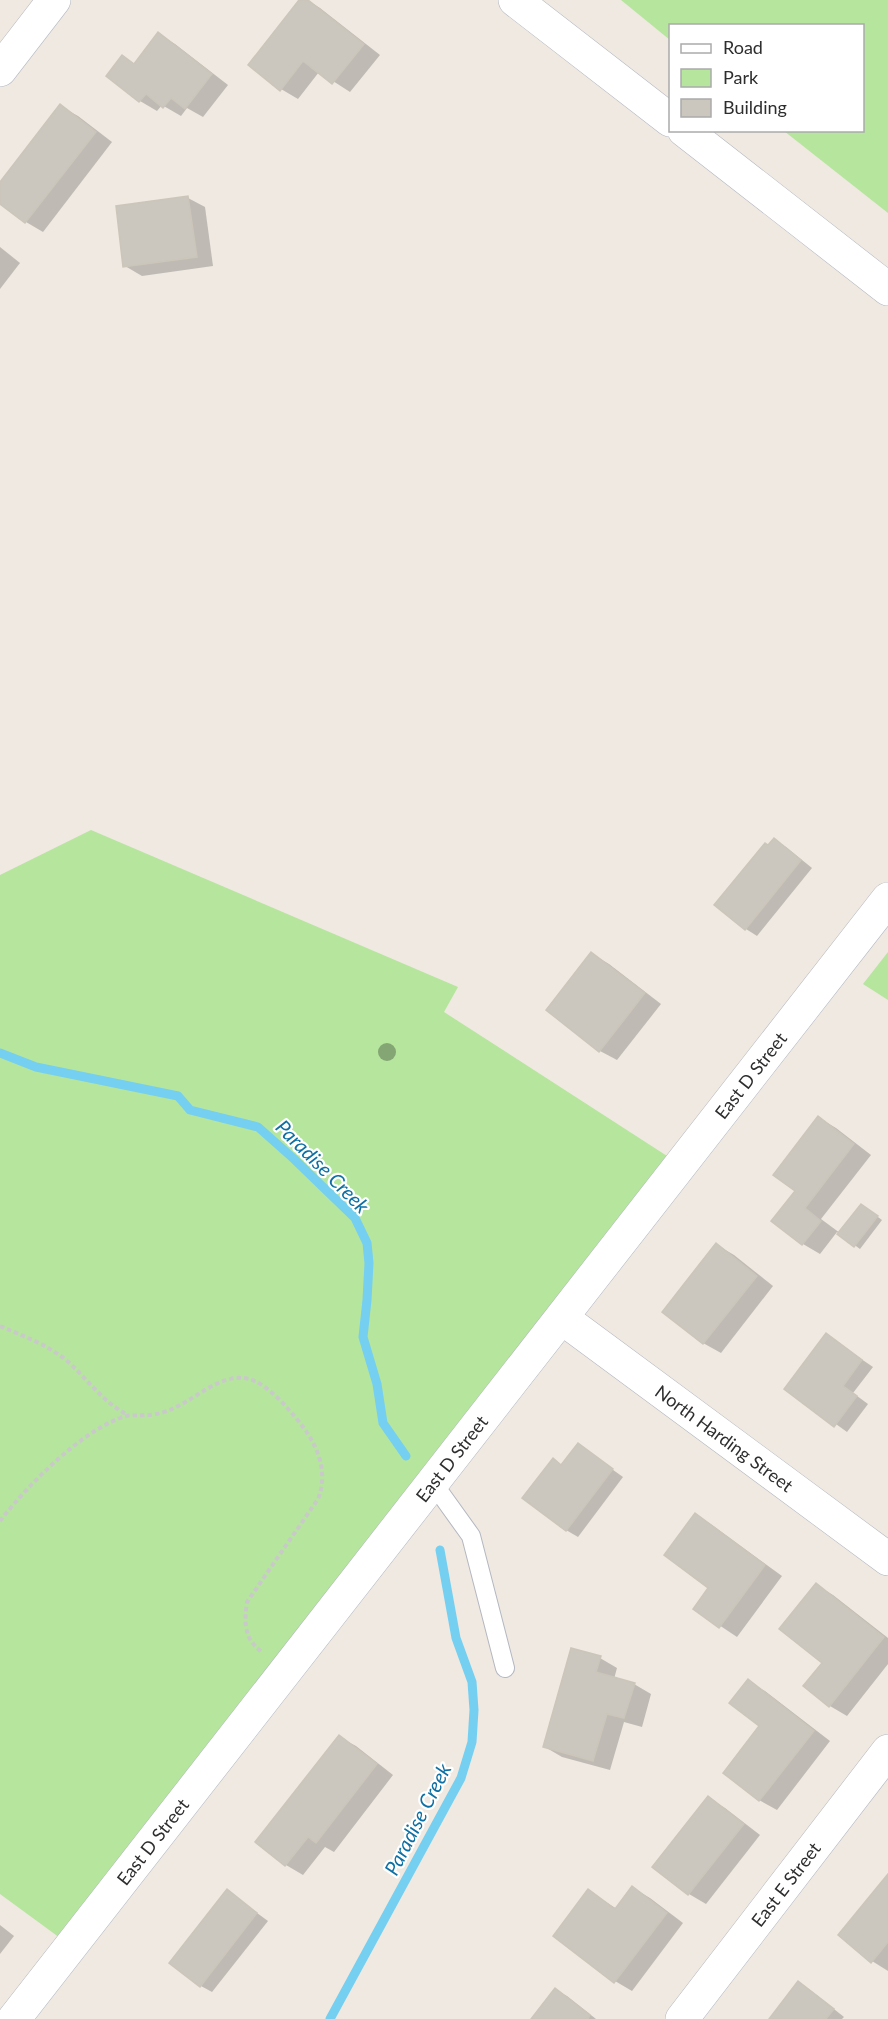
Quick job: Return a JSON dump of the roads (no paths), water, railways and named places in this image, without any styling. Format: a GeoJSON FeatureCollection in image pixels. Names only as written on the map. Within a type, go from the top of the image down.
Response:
{"type":"FeatureCollection","features":[{"type":"Feature","properties":{"kind":"street"},"geometry":{"type":"LineString","coordinates":[[0,70],[54,0]]}},
{"type":"Feature","properties":{"kind":"street"},"geometry":{"type":"LineString","coordinates":[[515,0],[669,119]]}},
{"type":"Feature","properties":{"kind":"street"},"geometry":{"type":"LineString","coordinates":[[687,132],[888,289]]}},
{"type":"Feature","properties":{"kind":"street","name":"East D Street"},"geometry":{"type":"LineString","coordinates":[[14,2019],[888,899]]}},
{"type":"Feature","properties":{"kind":"street","name":"North Harding Street"},"geometry":{"type":"LineString","coordinates":[[562,1318],[888,1559]]}},
{"type":"Feature","properties":{"kind":"street","name":"East E Street"},"geometry":{"type":"LineString","coordinates":[[682,2019],[888,1751]]}},
{"type":"Feature","properties":{"kind":"lane"},"geometry":{"type":"LineString","coordinates":[[433,1483],[471,1536],[505,1668]]}},
{"type":"Feature","properties":{"kind":"waterway","name":"Paradise Creek"},"geometry":{"type":"LineString","coordinates":[[0,1053],[36,1067],[178,1096],[190,1110],[258,1127],[355,1218],[367,1243],[369,1263],[363,1337],[377,1384],[383,1423],[406,1456]]}},
{"type":"Feature","properties":{"kind":"waterway","name":"Paradise Creek"},"geometry":{"type":"LineString","coordinates":[[330,2019],[461,1778],[472,1742],[474,1710],[472,1682],[456,1638],[440,1550]]}}]}
